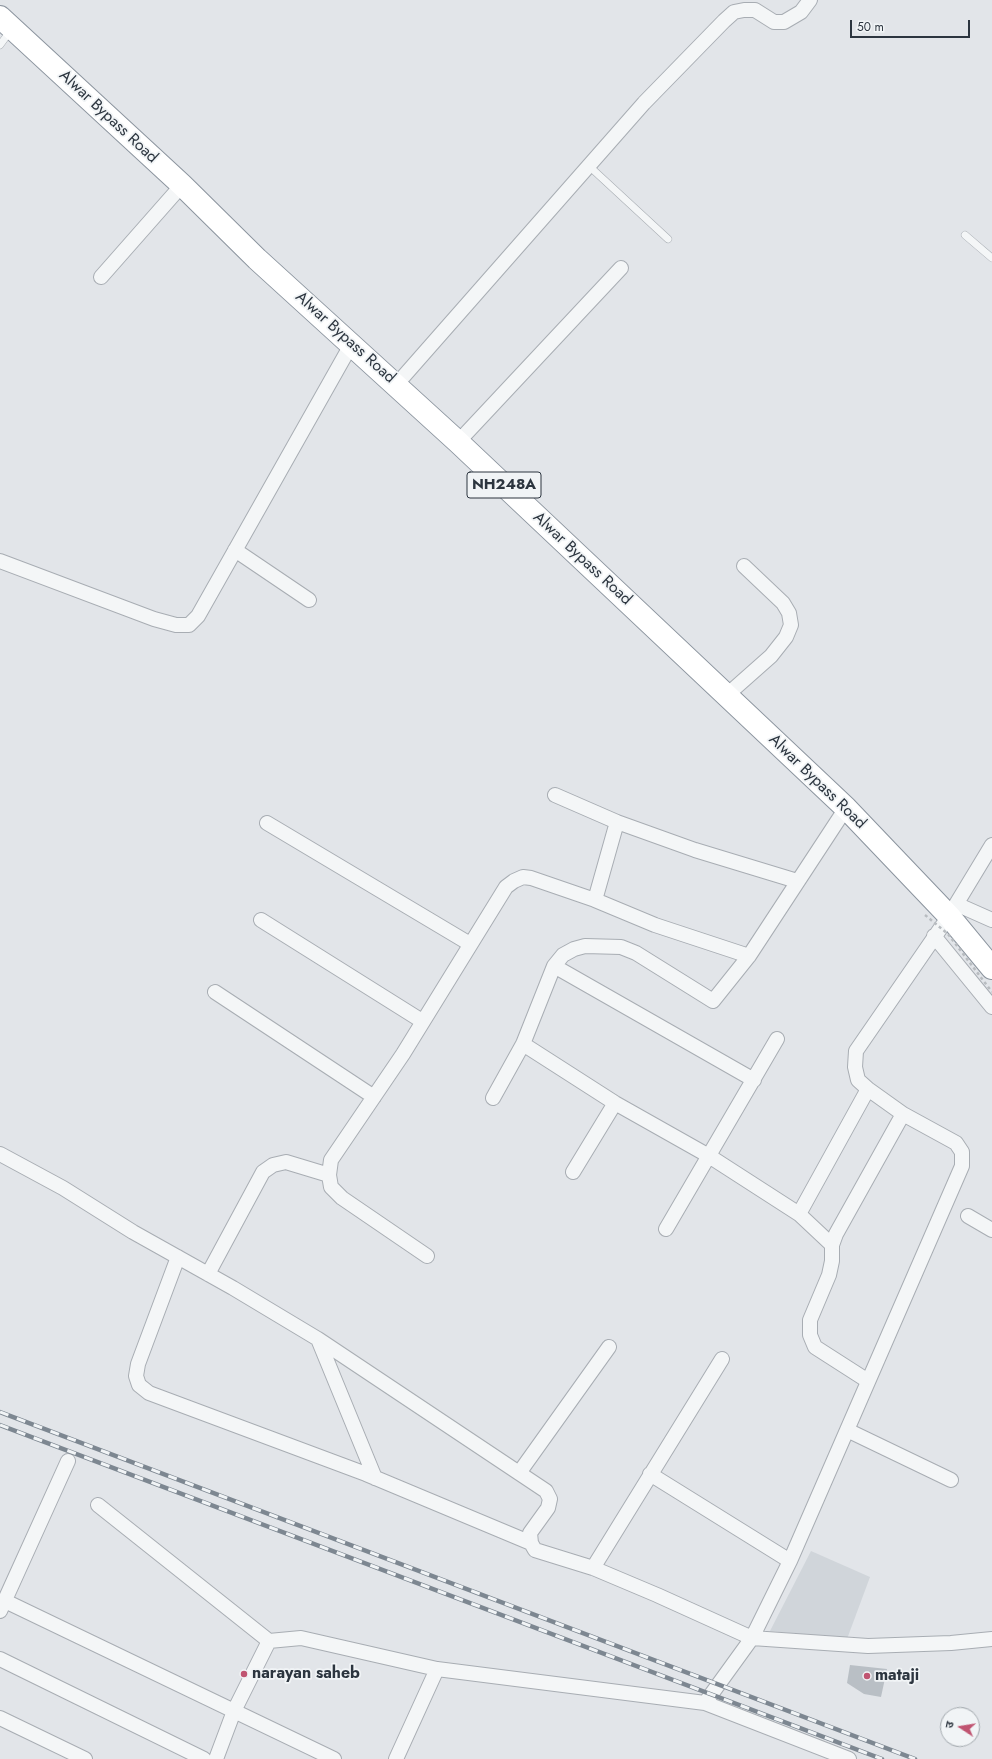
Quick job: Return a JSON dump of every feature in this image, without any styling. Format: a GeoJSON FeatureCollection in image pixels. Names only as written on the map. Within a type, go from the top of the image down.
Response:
{"type":"FeatureCollection","features":[{"type":"Feature","properties":{"kind":"highway","name":"Alwar Bypass Road"},"geometry":{"type":"LineString","coordinates":[[4,30],[182,185],[257,259],[458,442],[727,695],[952,910],[990,965]]}},
{"type":"Feature","properties":{"kind":"street"},"geometry":{"type":"LineString","coordinates":[[396,385],[644,103],[724,21],[734,12],[755,10],[774,22],[784,22],[800,12],[810,0]]}},
{"type":"Feature","properties":{"kind":"street"},"geometry":{"type":"LineString","coordinates":[[101,277],[182,185]]}},
{"type":"Feature","properties":{"kind":"street"},"geometry":{"type":"LineString","coordinates":[[458,442],[621,268]]}},
{"type":"Feature","properties":{"kind":"street"},"geometry":{"type":"LineString","coordinates":[[0,561],[154,619],[176,625],[189,625],[198,616],[351,345]]}},
{"type":"Feature","properties":{"kind":"street"},"geometry":{"type":"LineString","coordinates":[[235,550],[309,600]]}},
{"type":"Feature","properties":{"kind":"street"},"geometry":{"type":"LineString","coordinates":[[727,695],[771,656],[786,637],[791,625],[789,613],[783,603],[744,566]]}},
{"type":"Feature","properties":{"kind":"street"},"geometry":{"type":"LineString","coordinates":[[555,795],[617,822],[695,850],[796,882]]}},
{"type":"Feature","properties":{"kind":"street"},"geometry":{"type":"LineString","coordinates":[[493,1098],[523,1044],[554,966],[563,955],[574,949],[585,946],[621,948],[636,953],[713,1002],[749,956],[796,882],[846,808]]}},
{"type":"Feature","properties":{"kind":"street"},"geometry":{"type":"LineString","coordinates":[[595,900],[617,822]]}},
{"type":"Feature","properties":{"kind":"street"},"geometry":{"type":"LineString","coordinates":[[267,823],[470,944]]}},
{"type":"Feature","properties":{"kind":"street"},"geometry":{"type":"LineString","coordinates":[[705,1703],[752,1638],[790,1561],[962,1166],[962,1152],[956,1143],[903,1114],[868,1089],[858,1080],[854,1067],[856,1051],[952,910],[992,845]]}},
{"type":"Feature","properties":{"kind":"street"},"geometry":{"type":"LineString","coordinates":[[427,1256],[342,1198],[331,1187],[329,1175],[331,1160],[404,1054],[422,1021],[506,887],[523,877],[531,878],[595,900],[655,925],[749,956]]}},
{"type":"Feature","properties":{"kind":"street"},"geometry":{"type":"LineString","coordinates":[[952,910],[992,920]]}},
{"type":"Feature","properties":{"kind":"street"},"geometry":{"type":"LineString","coordinates":[[261,920],[422,1021]]}},
{"type":"Feature","properties":{"kind":"street"},"geometry":{"type":"LineString","coordinates":[[934,936],[992,1007]]}},
{"type":"Feature","properties":{"kind":"street"},"geometry":{"type":"LineString","coordinates":[[554,966],[754,1080]]}},
{"type":"Feature","properties":{"kind":"street"},"geometry":{"type":"LineString","coordinates":[[216,992],[374,1097]]}},
{"type":"Feature","properties":{"kind":"street"},"geometry":{"type":"LineString","coordinates":[[666,1229],[777,1039]]}},
{"type":"Feature","properties":{"kind":"street"},"geometry":{"type":"LineString","coordinates":[[523,1044],[614,1103],[709,1156],[799,1214],[832,1245]]}},
{"type":"Feature","properties":{"kind":"street"},"geometry":{"type":"LineString","coordinates":[[799,1214],[868,1089]]}},
{"type":"Feature","properties":{"kind":"street"},"geometry":{"type":"LineString","coordinates":[[574,1172],[614,1103]]}},
{"type":"Feature","properties":{"kind":"street"},"geometry":{"type":"LineString","coordinates":[[868,1381],[815,1346],[810,1335],[810,1320],[829,1275],[832,1261],[832,1245],[836,1234],[903,1114]]}},
{"type":"Feature","properties":{"kind":"street"},"geometry":{"type":"LineString","coordinates":[[0,1154],[63,1188],[133,1232],[318,1339],[546,1491],[550,1499],[548,1508],[530,1533],[531,1543],[535,1550],[593,1568],[752,1638],[868,1646],[951,1643],[992,1639]]}},
{"type":"Feature","properties":{"kind":"street"},"geometry":{"type":"LineString","coordinates":[[208,1274],[263,1172],[273,1165],[286,1162],[329,1175]]}},
{"type":"Feature","properties":{"kind":"street"},"geometry":{"type":"LineString","coordinates":[[968,1216],[992,1230]]}},
{"type":"Feature","properties":{"kind":"street"},"geometry":{"type":"LineString","coordinates":[[178,1257],[138,1364],[136,1376],[139,1384],[149,1393],[375,1478],[531,1543]]}},
{"type":"Feature","properties":{"kind":"street"},"geometry":{"type":"LineString","coordinates":[[318,1339],[375,1478]]}},
{"type":"Feature","properties":{"kind":"street"},"geometry":{"type":"LineString","coordinates":[[519,1473],[609,1347]]}},
{"type":"Feature","properties":{"kind":"street"},"geometry":{"type":"LineString","coordinates":[[593,1568],[722,1359]]}},
{"type":"Feature","properties":{"kind":"street"},"geometry":{"type":"LineString","coordinates":[[847,1430],[951,1480]]}},
{"type":"Feature","properties":{"kind":"street"},"geometry":{"type":"LineString","coordinates":[[68,1461],[3,1606],[234,1711],[334,1759]]}},
{"type":"Feature","properties":{"kind":"street"},"geometry":{"type":"LineString","coordinates":[[650,1474],[790,1561]]}},
{"type":"Feature","properties":{"kind":"street"},"geometry":{"type":"LineString","coordinates":[[98,1505],[269,1641],[301,1638],[437,1669],[705,1703],[849,1759]]}},
{"type":"Feature","properties":{"kind":"street"},"geometry":{"type":"LineString","coordinates":[[216,1759],[234,1711],[269,1641]]}},
{"type":"Feature","properties":{"kind":"street"},"geometry":{"type":"LineString","coordinates":[[0,1659],[204,1759]]}},
{"type":"Feature","properties":{"kind":"street"},"geometry":{"type":"LineString","coordinates":[[396,1759],[437,1669]]}},
{"type":"Feature","properties":{"kind":"street"},"geometry":{"type":"LineString","coordinates":[[0,1718],[85,1759]]}},
{"type":"Feature","properties":{"kind":"lane"},"geometry":{"type":"LineString","coordinates":[[589,166],[668,239]]}},
{"type":"Feature","properties":{"kind":"lane"},"geometry":{"type":"LineString","coordinates":[[965,235],[992,258]]}},
{"type":"Feature","properties":{"kind":"path"},"geometry":{"type":"LineString","coordinates":[[925,915],[948,934],[992,992]]}},
{"type":"Feature","properties":{"kind":"shaded area"},"geometry":{"type":"Polygon","coordinates":[[[811,1551],[870,1577],[847,1639],[770,1631],[811,1551]]]}},
{"type":"Feature","properties":{"kind":"building","name":"mataji"},"geometry":{"type":"Polygon","coordinates":[[[850,1665],[887,1669],[881,1697],[864,1694],[847,1683],[850,1665]]]}},
{"type":"Feature","properties":{"kind":"railway"},"geometry":{"type":"LineString","coordinates":[[0,1412],[915,1759]]}},
{"type":"Feature","properties":{"kind":"railway"},"geometry":{"type":"LineString","coordinates":[[0,1425],[882,1759]]}},
{"type":"Feature","properties":{"kind":"place","name":"narayan saheb"},"geometry":{"type":"Point","coordinates":[244,1674]}},
{"type":"Feature","properties":{"kind":"place","name":"mataji"},"geometry":{"type":"Point","coordinates":[867,1676]}}]}
